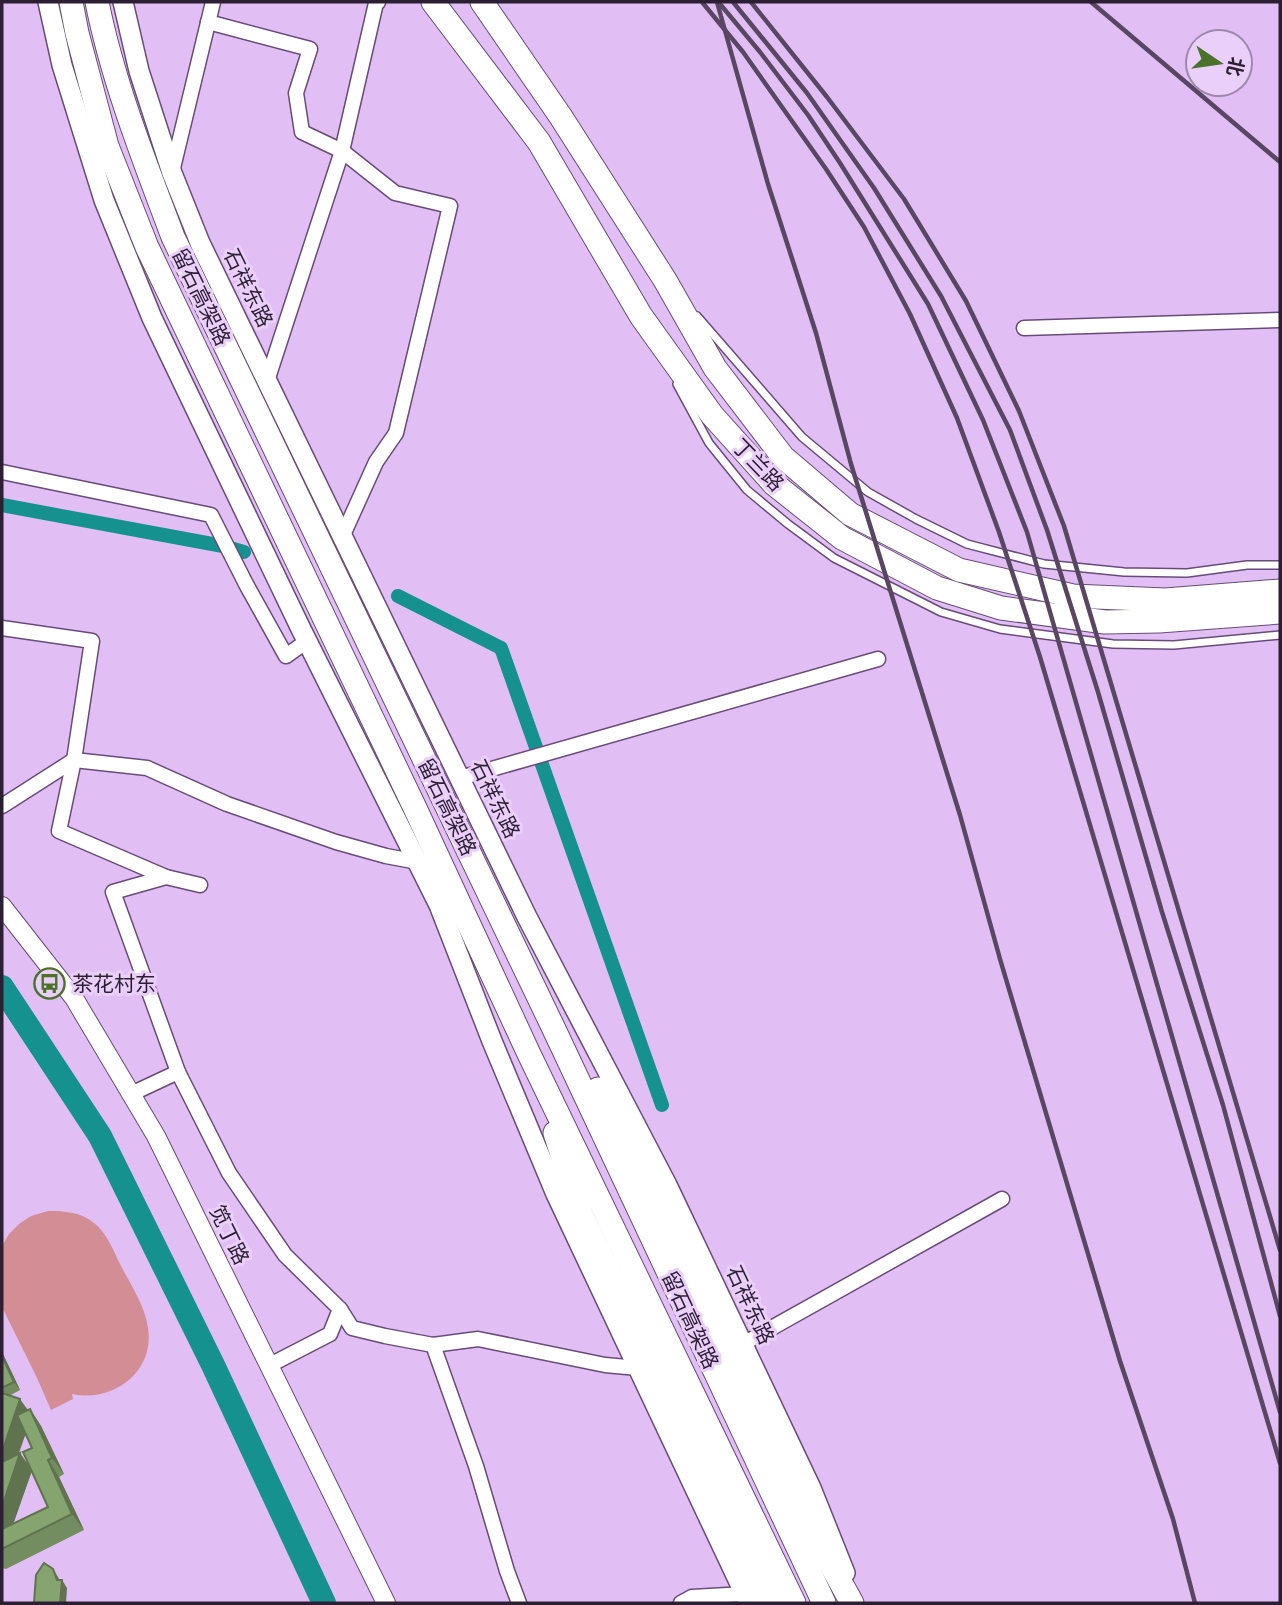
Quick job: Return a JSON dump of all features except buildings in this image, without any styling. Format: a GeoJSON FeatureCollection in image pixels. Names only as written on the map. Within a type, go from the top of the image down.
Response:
{"type":"FeatureCollection","features":[{"type":"Feature","properties":{"kind":"main road"},"geometry":{"type":"LineString","coordinates":[[48,2],[62,65],[104,200],[152,318],[307,640],[439,905],[556,1194],[747,1599]]}},
{"type":"Feature","properties":{"kind":"main road","name":"留石高架路"},"geometry":{"type":"LineString","coordinates":[[71,2],[107,146],[147,247],[415,808],[529,1054],[794,1603]]}},
{"type":"Feature","properties":{"kind":"main road","name":"留石高架路"},"geometry":{"type":"LineString","coordinates":[[97,2],[135,138],[173,237],[554,1027],[824,1603]]}},
{"type":"Feature","properties":{"kind":"main road","name":"石祥东路"},"geometry":{"type":"LineString","coordinates":[[123,2],[139,71],[172,173],[200,243],[527,917],[667,1185],[811,1488],[854,1603]]}},
{"type":"Feature","properties":{"kind":"main road","name":"丁兰路"},"geometry":{"type":"LineString","coordinates":[[433,2],[539,142],[640,316],[712,415],[774,484],[842,538],[937,588],[1001,608],[1105,622],[1280,612]]}},
{"type":"Feature","properties":{"kind":"main road","name":"丁兰路"},"geometry":{"type":"LineString","coordinates":[[482,2],[561,117],[665,280],[715,368],[783,457],[850,514],[959,570],[1073,596],[1165,600],[1280,592]]}},
{"type":"Feature","properties":{"kind":"main road"},"geometry":{"type":"LineString","coordinates":[[554,1027],[604,1098],[815,1536],[854,1603]]}},
{"type":"Feature","properties":{"kind":"main road"},"geometry":{"type":"LineString","coordinates":[[529,1054],[581,1214],[771,1603]]}},
{"type":"Feature","properties":{"kind":"street"},"geometry":{"type":"LineString","coordinates":[[172,173],[213,2]]}},
{"type":"Feature","properties":{"kind":"street"},"geometry":{"type":"LineString","coordinates":[[267,381],[342,150],[378,2]]}},
{"type":"Feature","properties":{"kind":"street"},"geometry":{"type":"LineString","coordinates":[[208,22],[310,50],[296,93],[302,132],[342,150],[395,193],[450,205],[396,433],[376,462],[343,535]]}},
{"type":"Feature","properties":{"kind":"street"},"geometry":{"type":"LineString","coordinates":[[1024,328],[1280,320]]}},
{"type":"Feature","properties":{"kind":"street"},"geometry":{"type":"LineString","coordinates":[[2,472],[211,514],[286,656],[307,640]]}},
{"type":"Feature","properties":{"kind":"street"},"geometry":{"type":"LineString","coordinates":[[2,628],[92,641],[74,760],[59,831],[166,877],[200,885]]}},
{"type":"Feature","properties":{"kind":"street"},"geometry":{"type":"LineString","coordinates":[[460,778],[878,659]]}},
{"type":"Feature","properties":{"kind":"street"},"geometry":{"type":"LineString","coordinates":[[2,806],[74,760],[147,768],[227,804],[337,842],[418,862]]}},
{"type":"Feature","properties":{"kind":"street"},"geometry":{"type":"LineString","coordinates":[[166,877],[113,892],[178,1072],[229,1173],[285,1255],[340,1309],[352,1328],[433,1345],[478,1339],[605,1365],[638,1368]]}},
{"type":"Feature","properties":{"kind":"street","name":"笕丁路"},"geometry":{"type":"LineString","coordinates":[[2,906],[75,998],[156,1136],[386,1603]]}},
{"type":"Feature","properties":{"kind":"street"},"geometry":{"type":"LineString","coordinates":[[131,1094],[178,1072]]}},
{"type":"Feature","properties":{"kind":"street"},"geometry":{"type":"LineString","coordinates":[[743,1344],[1002,1199]]}},
{"type":"Feature","properties":{"kind":"street"},"geometry":{"type":"LineString","coordinates":[[268,1366],[330,1334],[340,1309]]}},
{"type":"Feature","properties":{"kind":"street"},"geometry":{"type":"LineString","coordinates":[[433,1345],[476,1465],[519,1603]]}},
{"type":"Feature","properties":{"kind":"street"},"geometry":{"type":"LineString","coordinates":[[681,1603],[692,1597],[747,1599]]}},
{"type":"Feature","properties":{"kind":"lane"},"geometry":{"type":"LineString","coordinates":[[665,280],[802,437],[869,492],[967,544],[1044,564],[1124,572],[1187,573],[1247,565],[1280,565]]}},
{"type":"Feature","properties":{"kind":"lane"},"geometry":{"type":"LineString","coordinates":[[640,316],[709,443],[747,490],[834,558],[941,612],[1000,629],[1112,644],[1174,645],[1280,635]]}},
{"type":"Feature","properties":{"kind":"shaded area"},"geometry":{"type":"Polygon","coordinates":[[[48,1211],[78,1214],[99,1227],[140,1303],[148,1328],[145,1358],[128,1381],[102,1394],[72,1394],[73,1399],[51,1410],[2,1307],[2,1246],[19,1224],[31,1216],[48,1211]]]}},
{"type":"Feature","properties":{"kind":"waterway"},"geometry":{"type":"LineString","coordinates":[[2,505],[244,552]]}},
{"type":"Feature","properties":{"kind":"waterway"},"geometry":{"type":"LineString","coordinates":[[398,596],[501,648],[662,1105]]}},
{"type":"Feature","properties":{"kind":"waterway"},"geometry":{"type":"LineString","coordinates":[[2,987],[100,1136],[213,1365],[324,1603]]}},
{"type":"Feature","properties":{"kind":"railway"},"geometry":{"type":"LineString","coordinates":[[702,2],[743,52],[864,227],[910,314],[957,418],[999,532],[1040,657],[1280,1463]]}},
{"type":"Feature","properties":{"kind":"railway"},"geometry":{"type":"LineString","coordinates":[[717,2],[768,184],[816,333],[851,464],[960,815],[1000,959],[1120,1361],[1173,1519],[1195,1603]]}},
{"type":"Feature","properties":{"kind":"railway"},"geometry":{"type":"LineString","coordinates":[[733,2],[807,93],[874,188],[941,296],[1010,430],[1047,530],[1098,692],[1162,912],[1223,1105],[1280,1316]]}},
{"type":"Feature","properties":{"kind":"railway"},"geometry":{"type":"LineString","coordinates":[[751,2],[904,199],[966,301],[1019,411],[1064,526],[1280,1250]]}},
{"type":"Feature","properties":{"kind":"railway"},"geometry":{"type":"LineString","coordinates":[[1091,2],[1280,162]]}},
{"type":"Feature","properties":{"kind":"railway"},"geometry":{"type":"LineString","coordinates":[[720,4],[808,115],[840,163],[928,304],[983,420],[1027,532],[1280,1412]]}},
{"type":"Feature","properties":{"kind":"place","name":"茶花村东"},"geometry":{"type":"Point","coordinates":[49,984]}}]}
